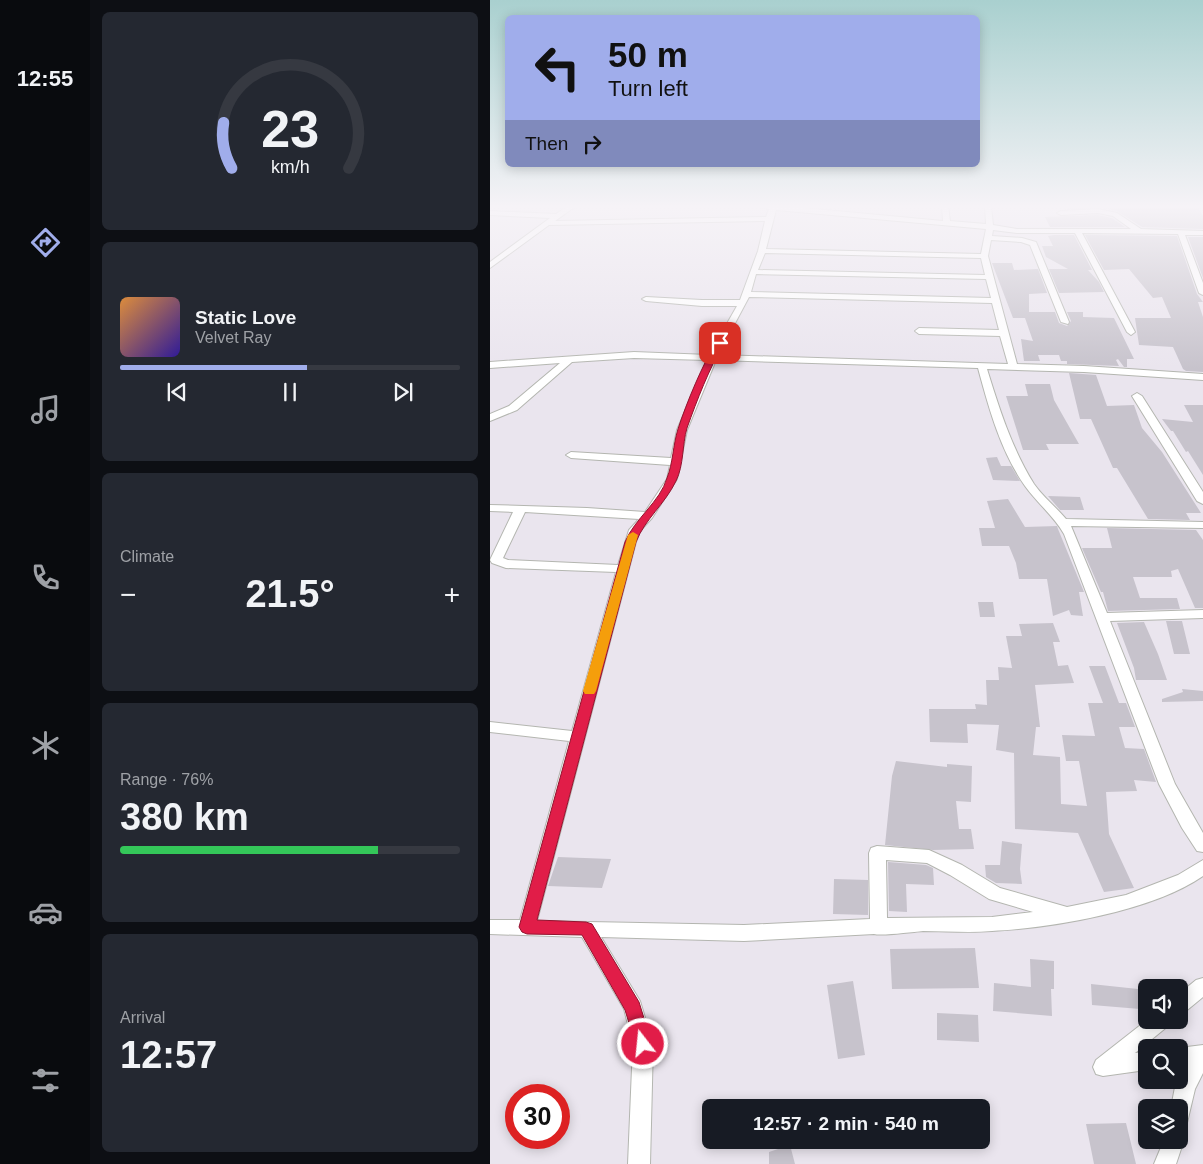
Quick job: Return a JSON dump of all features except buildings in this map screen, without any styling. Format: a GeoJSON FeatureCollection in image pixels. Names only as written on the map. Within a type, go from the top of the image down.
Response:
{"type":"FeatureCollection","features":[{"type":"Feature","properties":{"kind":"street"},"geometry":{"type":"LineString","coordinates":[[527,927],[577,737],[635,530],[648,516],[672,479],[682,430],[713,356],[745,298],[758,260]]}},
{"type":"Feature","properties":{"kind":"street"},"geometry":{"type":"LineString","coordinates":[[985,260],[994,301],[1013,367]]}},
{"type":"Feature","properties":{"kind":"street"},"geometry":{"type":"LineString","coordinates":[[1040,260],[1065,322]]}},
{"type":"Feature","properties":{"kind":"street"},"geometry":{"type":"LineString","coordinates":[[1093,260],[1131,332]]}},
{"type":"Feature","properties":{"kind":"street"},"geometry":{"type":"LineString","coordinates":[[1190,260],[1203,294]]}},
{"type":"Feature","properties":{"kind":"street"},"geometry":{"type":"LineString","coordinates":[[753,272],[989,276]]}},
{"type":"Feature","properties":{"kind":"street"},"geometry":{"type":"LineString","coordinates":[[646,299],[702,303],[745,298],[994,301]]}},
{"type":"Feature","properties":{"kind":"street"},"geometry":{"type":"LineString","coordinates":[[919,331],[1003,333]]}},
{"type":"Feature","properties":{"kind":"street"},"geometry":{"type":"LineString","coordinates":[[490,365],[634,355],[713,356],[1013,367],[1203,377]]}},
{"type":"Feature","properties":{"kind":"street"},"geometry":{"type":"LineString","coordinates":[[490,418],[513,408],[570,359]]}},
{"type":"Feature","properties":{"kind":"street"},"geometry":{"type":"LineString","coordinates":[[982,366],[998,420],[1029,484],[1064,522],[1167,784],[1188,824],[1203,846]]}},
{"type":"Feature","properties":{"kind":"street"},"geometry":{"type":"LineString","coordinates":[[1137,396],[1203,501]]}},
{"type":"Feature","properties":{"kind":"street"},"geometry":{"type":"LineString","coordinates":[[571,455],[676,462]]}},
{"type":"Feature","properties":{"kind":"street"},"geometry":{"type":"LineString","coordinates":[[490,508],[521,508],[648,516]]}},
{"type":"Feature","properties":{"kind":"street"},"geometry":{"type":"LineString","coordinates":[[521,508],[496,560],[506,564],[623,569]]}},
{"type":"Feature","properties":{"kind":"street"},"geometry":{"type":"LineString","coordinates":[[1064,522],[1173,526],[1203,525]]}},
{"type":"Feature","properties":{"kind":"street"},"geometry":{"type":"LineString","coordinates":[[1102,617],[1203,614]]}},
{"type":"Feature","properties":{"kind":"street"},"geometry":{"type":"LineString","coordinates":[[490,727],[577,737]]}},
{"type":"Feature","properties":{"kind":"street"},"geometry":{"type":"LineString","coordinates":[[880,928],[877,853],[928,857],[956,870],[995,894],[1067,914]]}},
{"type":"Feature","properties":{"kind":"street"},"geometry":{"type":"LineString","coordinates":[[490,927],[744,932],[880,928],[921,924],[992,924],[1067,914],[1127,902],[1184,880],[1203,867]]}},
{"type":"Feature","properties":{"kind":"street"},"geometry":{"type":"LineString","coordinates":[[586,928],[633,1007],[643,1044],[639,1164]]}},
{"type":"Feature","properties":{"kind":"street"},"geometry":{"type":"LineString","coordinates":[[1188,998],[1203,986]]}},
{"type":"Feature","properties":{"kind":"street"},"geometry":{"type":"LineString","coordinates":[[1138,1062],[1103,1067],[1150,1029]]}},
{"type":"Feature","properties":{"kind":"street"},"geometry":{"type":"LineString","coordinates":[[1188,1056],[1203,1054]]}},
{"type":"Feature","properties":{"kind":"street"},"geometry":{"type":"LineString","coordinates":[[1183,1099],[1185,1087],[1203,1054]]}},
{"type":"Feature","properties":{"kind":"street"},"geometry":{"type":"LineString","coordinates":[[1165,1164],[1171,1149]]}},
{"type":"Feature","properties":{"kind":"slow traffic"},"geometry":{"type":"LineString","coordinates":[[590,691],[633,535]]}},
{"type":"Feature","properties":{"kind":"route"},"geometry":{"type":"LineString","coordinates":[[643,1044],[633,1007],[586,928],[527,927],[630,542],[635,530],[648,516],[672,479],[682,430],[720,343]]}}]}
